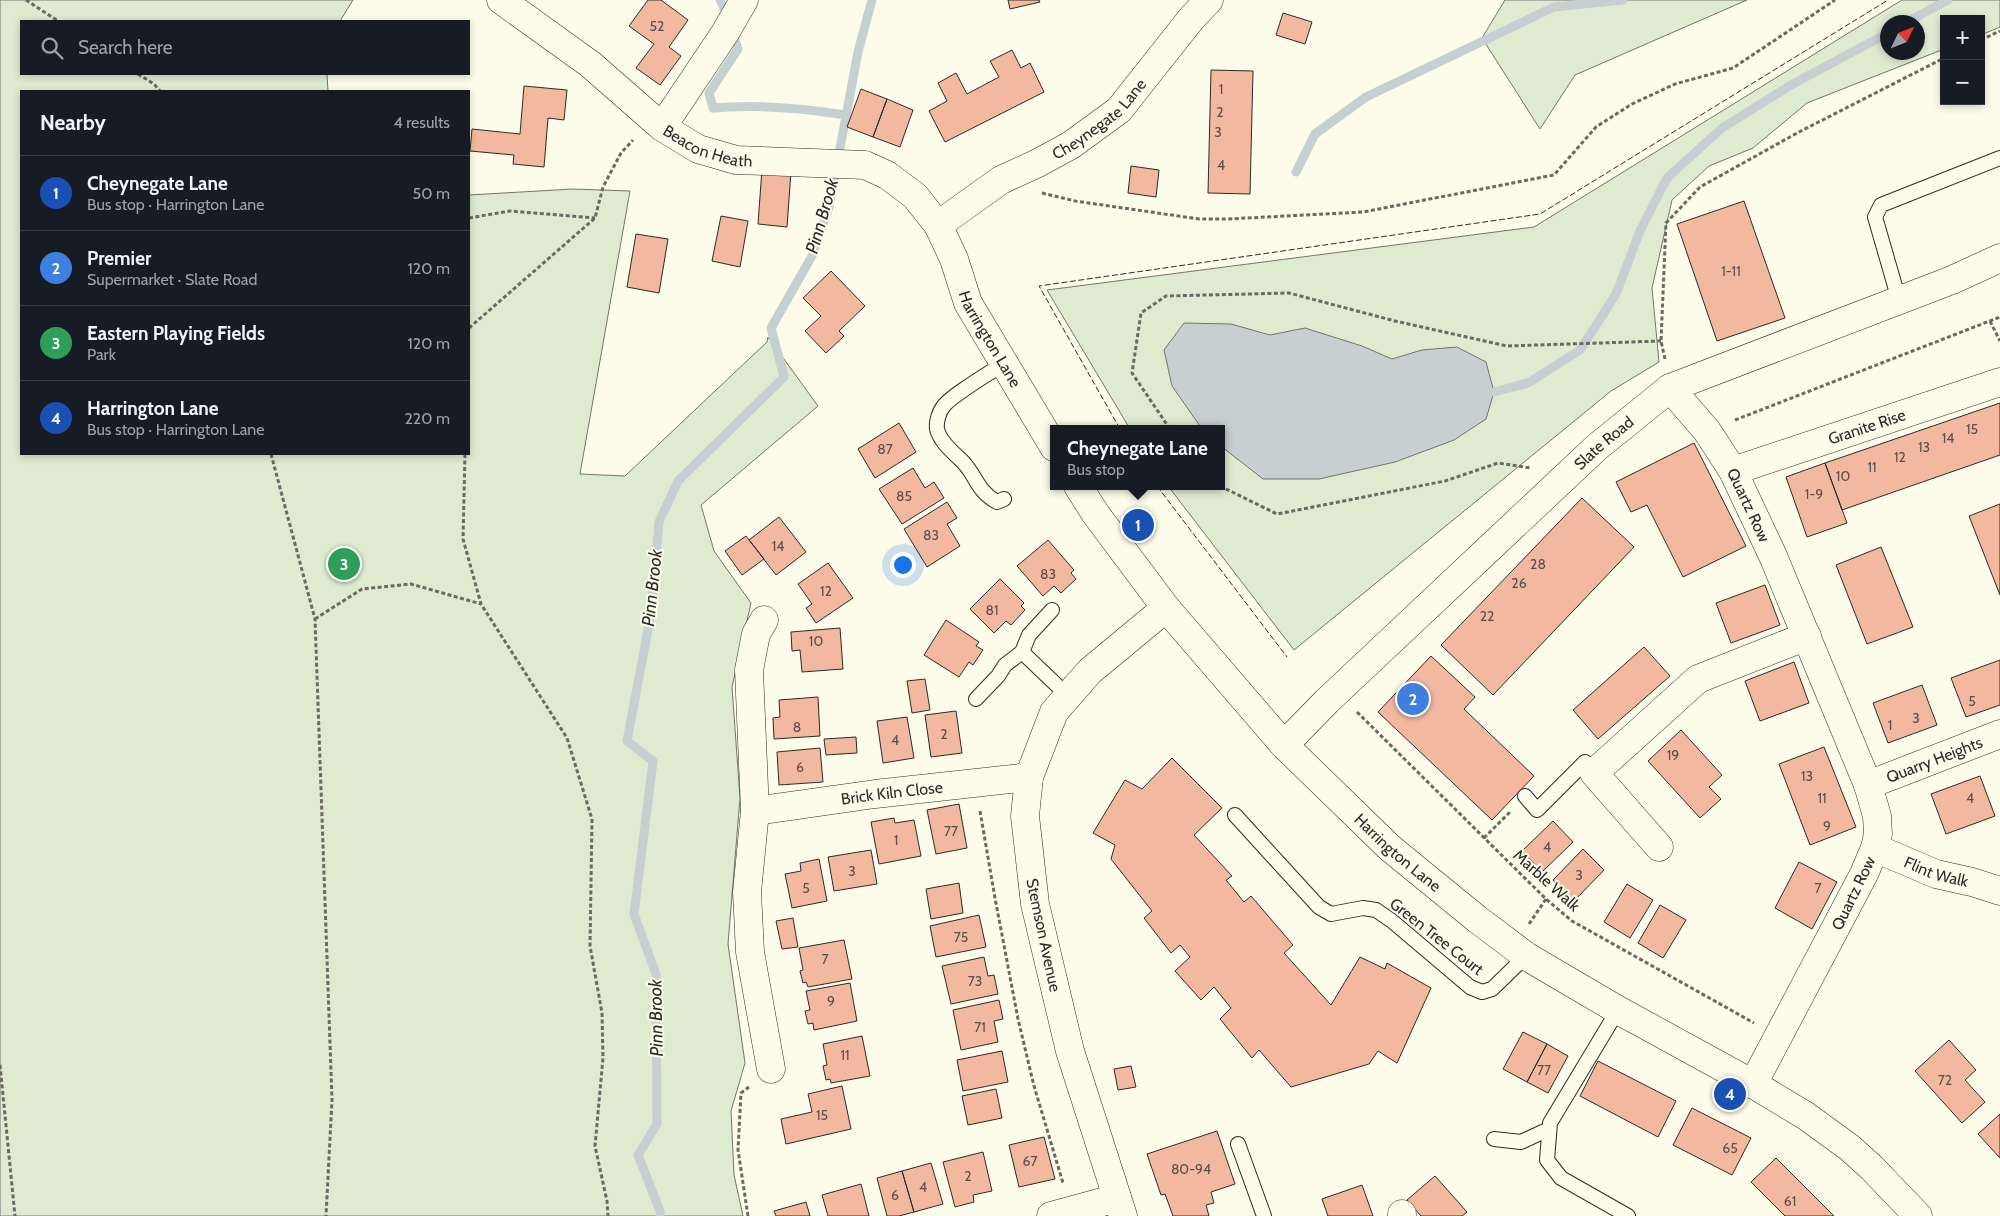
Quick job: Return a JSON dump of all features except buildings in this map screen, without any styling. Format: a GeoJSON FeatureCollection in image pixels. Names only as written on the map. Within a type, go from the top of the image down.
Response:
{"type":"FeatureCollection","features":[{"type":"Feature","properties":{"kind":"street","name":"Beacon Heath"},"geometry":{"type":"LineString","coordinates":[[501,0],[590,64],[657,123],[698,149],[736,160],[865,165],[886,175],[914,196],[938,225]]}},
{"type":"Feature","properties":{"kind":"street","name":"Cheynegate Lane"},"geometry":{"type":"LineString","coordinates":[[938,225],[1001,180],[1071,145],[1119,110],[1191,19],[1209,0]]}},
{"type":"Feature","properties":{"kind":"street"},"geometry":{"type":"LineString","coordinates":[[657,123],[725,33],[742,5]]}},
{"type":"Feature","properties":{"kind":"street","name":"Harrington Lane"},"geometry":{"type":"LineString","coordinates":[[938,225],[954,259],[968,303],[1050,441]]}},
{"type":"Feature","properties":{"kind":"street","name":"Slate Road"},"geometry":{"type":"LineString","coordinates":[[1284,745],[1337,692],[1597,447],[1670,388],[1952,280],[2000,258]]}},
{"type":"Feature","properties":{"kind":"street","name":"Granite Rise"},"geometry":{"type":"LineString","coordinates":[[1733,471],[2000,382]]}},
{"type":"Feature","properties":{"kind":"street","name":"Quartz Row"},"geometry":{"type":"LineString","coordinates":[[1670,388],[1706,431],[1733,471],[1773,556],[1868,785],[1877,816],[1878,834],[1876,848],[1864,874],[1753,1084]]}},
{"type":"Feature","properties":{"kind":"street","name":"Harrington Lane"},"geometry":{"type":"LineString","coordinates":[[1081,490],[1095,513],[1166,608],[1284,745],[1390,848],[1526,956],[1806,1116],[1850,1148],[1898,1193],[1918,1216]]}},
{"type":"Feature","properties":{"kind":"street","name":"Stemson Avenue"},"geometry":{"type":"LineString","coordinates":[[1120,1207],[1070,1051],[1035,904],[1025,816],[1029,777],[1054,712],[1090,670],[1166,608]]}},
{"type":"Feature","properties":{"kind":"street"},"geometry":{"type":"LineString","coordinates":[[764,620],[756,634],[749,670],[755,811],[747,892],[750,952],[771,1069]]}},
{"type":"Feature","properties":{"kind":"street"},"geometry":{"type":"LineString","coordinates":[[1659,847],[1594,773],[1698,679],[1806,636]]}},
{"type":"Feature","properties":{"kind":"street","name":"Quarry Heights"},"geometry":{"type":"LineString","coordinates":[[1868,785],[2000,734]]}},
{"type":"Feature","properties":{"kind":"street","name":"Brick Kiln Close"},"geometry":{"type":"LineString","coordinates":[[755,811],[1029,777]]}},
{"type":"Feature","properties":{"kind":"street","name":"Flint Walk"},"geometry":{"type":"LineString","coordinates":[[1876,848],[1936,874],[1972,882],[2000,891]]}},
{"type":"Feature","properties":{"kind":"street"},"geometry":{"type":"LineString","coordinates":[[1062,1213],[1120,1207]]}},
{"type":"Feature","properties":{"kind":"lane"},"geometry":{"type":"LineString","coordinates":[[1899,300],[1875,217],[1881,204],[2000,158]]}},
{"type":"Feature","properties":{"kind":"lane"},"geometry":{"type":"LineString","coordinates":[[1003,364],[944,405],[938,417],[937,429],[945,443],[965,464],[976,483],[988,498],[997,502],[1004,499]]}},
{"type":"Feature","properties":{"kind":"lane"},"geometry":{"type":"LineString","coordinates":[[976,699],[998,676],[1004,665],[1022,652],[1029,635],[1052,610]]}},
{"type":"Feature","properties":{"kind":"lane"},"geometry":{"type":"LineString","coordinates":[[1022,652],[1067,695]]}},
{"type":"Feature","properties":{"kind":"lane"},"geometry":{"type":"LineString","coordinates":[[1525,796],[1538,810],[1585,762],[1594,773]]}},
{"type":"Feature","properties":{"kind":"lane","name":"Green Tree Court"},"geometry":{"type":"LineString","coordinates":[[1235,815],[1319,907],[1331,914],[1363,908],[1376,910],[1392,921],[1470,987],[1482,992],[1492,989],[1526,956]]}},
{"type":"Feature","properties":{"kind":"lane"},"geometry":{"type":"LineString","coordinates":[[1618,1010],[1550,1123],[1547,1160],[1561,1178],[1628,1216]]}},
{"type":"Feature","properties":{"kind":"lane"},"geometry":{"type":"LineString","coordinates":[[1494,1140],[1521,1142],[1549,1130]]}},
{"type":"Feature","properties":{"kind":"lane"},"geometry":{"type":"LineString","coordinates":[[1238,1144],[1264,1216]]}},
{"type":"Feature","properties":{"kind":"path"},"geometry":{"type":"LineString","coordinates":[[26,0],[56,20]]}},
{"type":"Feature","properties":{"kind":"path"},"geometry":{"type":"LineString","coordinates":[[1001,180],[1036,192],[1075,202],[1199,219],[1228,219],[1364,212],[1554,175],[1596,127],[1632,104],[1675,84],[1733,68],[1835,0]]}},
{"type":"Feature","properties":{"kind":"path"},"geometry":{"type":"LineString","coordinates":[[1985,38],[2000,30]]}},
{"type":"Feature","properties":{"kind":"path"},"geometry":{"type":"LineString","coordinates":[[1670,388],[1661,341],[1666,223],[1700,187],[1799,132],[1940,60]]}},
{"type":"Feature","properties":{"kind":"path"},"geometry":{"type":"LineString","coordinates":[[140,75],[154,84],[159,90]]}},
{"type":"Feature","properties":{"kind":"path"},"geometry":{"type":"LineString","coordinates":[[470,327],[595,218],[603,187],[621,153],[657,123]]}},
{"type":"Feature","properties":{"kind":"path"},"geometry":{"type":"LineString","coordinates":[[470,218],[510,210],[595,218]]}},
{"type":"Feature","properties":{"kind":"path"},"geometry":{"type":"LineString","coordinates":[[1167,425],[1132,373],[1141,313],[1166,296],[1289,293],[1507,346],[1661,341]]}},
{"type":"Feature","properties":{"kind":"path"},"geometry":{"type":"LineString","coordinates":[[1706,431],[2000,317]]}},
{"type":"Feature","properties":{"kind":"path"},"geometry":{"type":"LineString","coordinates":[[1990,321],[2000,341]]}},
{"type":"Feature","properties":{"kind":"path"},"geometry":{"type":"LineString","coordinates":[[271,455],[315,619],[332,1100],[326,1216]]}},
{"type":"Feature","properties":{"kind":"path"},"geometry":{"type":"LineString","coordinates":[[465,455],[463,539],[481,604],[567,738],[592,819],[590,946],[602,1013],[603,1058],[595,1146],[607,1201],[608,1216]]}},
{"type":"Feature","properties":{"kind":"path"},"geometry":{"type":"LineString","coordinates":[[1225,488],[1277,514],[1445,481],[1498,463],[1569,473]]}},
{"type":"Feature","properties":{"kind":"path"},"geometry":{"type":"LineString","coordinates":[[315,619],[362,588],[411,584],[481,604]]}},
{"type":"Feature","properties":{"kind":"path","name":"Marble Walk"},"geometry":{"type":"LineString","coordinates":[[1337,692],[1546,899],[1572,921],[1778,1037]]}},
{"type":"Feature","properties":{"kind":"path"},"geometry":{"type":"LineString","coordinates":[[978,782],[981,815],[995,898],[1018,1019],[1062,1213]]}},
{"type":"Feature","properties":{"kind":"path"},"geometry":{"type":"LineString","coordinates":[[1484,838],[1525,796]]}},
{"type":"Feature","properties":{"kind":"path"},"geometry":{"type":"LineString","coordinates":[[0,1065],[15,1216]]}},
{"type":"Feature","properties":{"kind":"path"},"geometry":{"type":"LineString","coordinates":[[748,1216],[738,1150],[741,1093],[771,1069]]}},
{"type":"Feature","properties":{"kind":"green space"},"geometry":{"type":"Polygon","coordinates":[[[0,0],[353,0],[341,20],[20,20],[20,75],[327,75],[328,90],[20,90],[20,455],[470,455],[470,195],[573,189],[630,191],[580,474],[625,476],[767,342],[768,337],[818,406],[701,505],[714,551],[751,603],[732,687],[740,798],[728,944],[745,1063],[731,1111],[734,1175],[743,1216],[0,1216],[0,0]]]}},
{"type":"Feature","properties":{"kind":"green space"},"geometry":{"type":"Polygon","coordinates":[[[1505,0],[1747,0],[1575,75],[1540,129],[1482,38],[1505,0]]]}},
{"type":"Feature","properties":{"kind":"green space"},"geometry":{"type":"Polygon","coordinates":[[[1902,0],[2000,0],[2000,27],[1985,33],[1985,15],[1940,15],[1940,51],[1925,56],[1925,15],[1880,15],[1880,60],[1916,60],[1807,103],[1753,148],[1709,166],[1672,200],[1652,288],[1659,362],[1611,391],[1294,650],[1171,490],[1225,490],[1225,425],[1128,425],[1047,290],[1534,227],[1902,0]]]}},
{"type":"Feature","properties":{"kind":"shaded area"},"geometry":{"type":"Polygon","coordinates":[[[1184,323],[1231,324],[1270,335],[1305,328],[1362,346],[1392,359],[1422,350],[1457,347],[1486,362],[1494,392],[1486,419],[1454,440],[1395,462],[1319,479],[1263,479],[1225,449],[1225,425],[1199,425],[1172,386],[1164,350],[1184,323]]]}},
{"type":"Feature","properties":{"kind":"waterway"},"geometry":{"type":"LineString","coordinates":[[720,0],[729,18]]}},
{"type":"Feature","properties":{"kind":"waterway","name":"Pinn Brook"},"geometry":{"type":"LineString","coordinates":[[660,1216],[660,1211],[638,1155],[657,1124],[656,974],[634,914],[653,761],[627,741],[651,614],[659,522],[678,481],[784,377],[771,328],[812,256],[829,207],[858,52],[872,0]]}},
{"type":"Feature","properties":{"kind":"waterway"},"geometry":{"type":"LineString","coordinates":[[1296,172],[1315,134],[1366,97],[1554,7],[1623,0]]}},
{"type":"Feature","properties":{"kind":"waterway"},"geometry":{"type":"LineString","coordinates":[[1920,15],[1948,0]]}},
{"type":"Feature","properties":{"kind":"waterway"},"geometry":{"type":"LineString","coordinates":[[732,30],[738,49],[709,93],[713,108],[746,106],[780,107],[846,115]]}},
{"type":"Feature","properties":{"kind":"waterway"},"geometry":{"type":"LineString","coordinates":[[1494,392],[1528,383],[1580,350],[1616,294],[1640,231],[1667,178],[1722,128],[1791,85],[1880,37]]}},
{"type":"Feature","properties":{"kind":"fence"},"geometry":{"type":"LineString","coordinates":[[1118,425],[1039,286],[1540,214],[1888,0]]}},
{"type":"Feature","properties":{"kind":"fence"},"geometry":{"type":"LineString","coordinates":[[1160,490],[1287,657]]}},
{"type":"Feature","properties":{"kind":"place","name":"Cheynegate Lane"},"geometry":{"type":"Point","coordinates":[1138,525]}},
{"type":"Feature","properties":{"kind":"place","name":"Eastern Playing Fields"},"geometry":{"type":"Point","coordinates":[344,564]}},
{"type":"Feature","properties":{"kind":"place","name":"Premier"},"geometry":{"type":"Point","coordinates":[1413,699]}},
{"type":"Feature","properties":{"kind":"place","name":"Harrington Lane"},"geometry":{"type":"Point","coordinates":[1730,1094]}}]}
